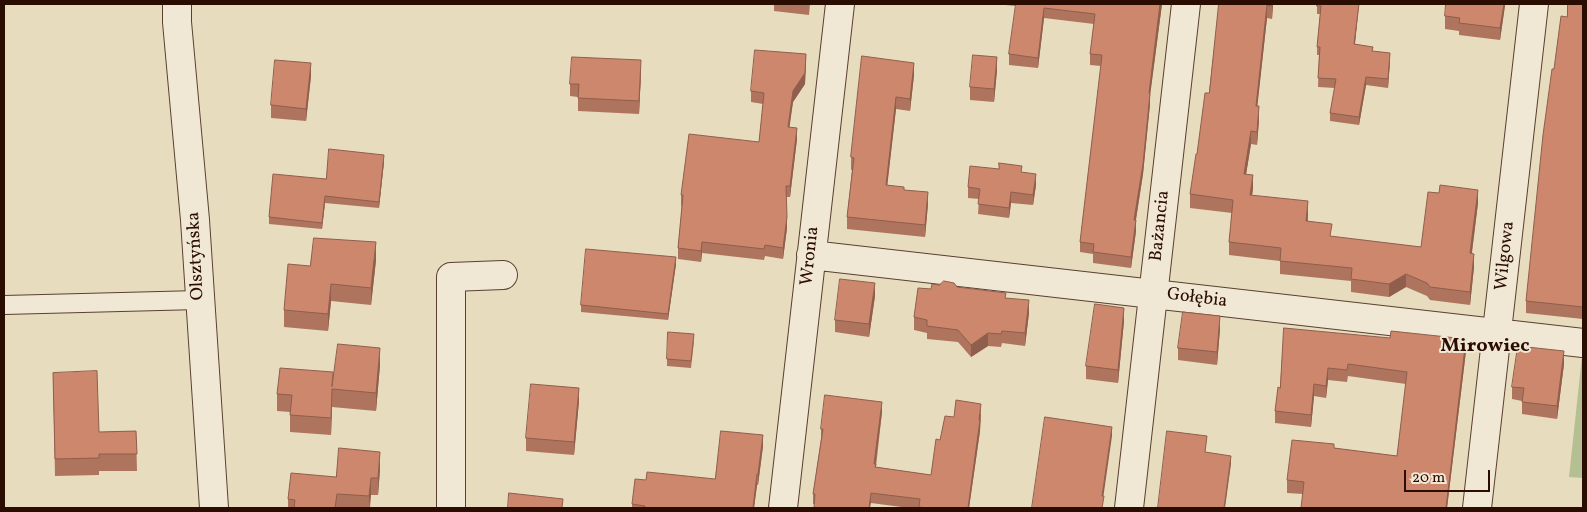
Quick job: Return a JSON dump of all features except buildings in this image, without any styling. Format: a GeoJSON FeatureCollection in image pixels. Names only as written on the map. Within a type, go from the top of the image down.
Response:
{"type":"FeatureCollection","features":[{"type":"Feature","properties":{"kind":"street","name":"Olsztyńska"},"geometry":{"type":"LineString","coordinates":[[177,4],[195,220],[214,508]]}},
{"type":"Feature","properties":{"kind":"street","name":"Wronia"},"geometry":{"type":"LineString","coordinates":[[783,508],[840,4]]}},
{"type":"Feature","properties":{"kind":"street","name":"Bażancia"},"geometry":{"type":"LineString","coordinates":[[1129,508],[1186,4]]}},
{"type":"Feature","properties":{"kind":"street","name":"Wilgowa"},"geometry":{"type":"LineString","coordinates":[[1477,508],[1534,4]]}},
{"type":"Feature","properties":{"kind":"street","name":"Gołębia"},"geometry":{"type":"LineString","coordinates":[[811,255],[1583,343]]}},
{"type":"Feature","properties":{"kind":"street"},"geometry":{"type":"LineString","coordinates":[[451,508],[451,277],[503,275]]}},
{"type":"Feature","properties":{"kind":"lane"},"geometry":{"type":"LineString","coordinates":[[4,305],[199,300]]}},
{"type":"Feature","properties":{"kind":"green space"},"geometry":{"type":"Polygon","coordinates":[[[1583,357],[1583,478],[1569,477],[1583,357]]]}},
{"type":"Feature","properties":{"kind":"district","name":"Mirowiec"},"geometry":{"type":"Point","coordinates":[1485,347]}}]}
